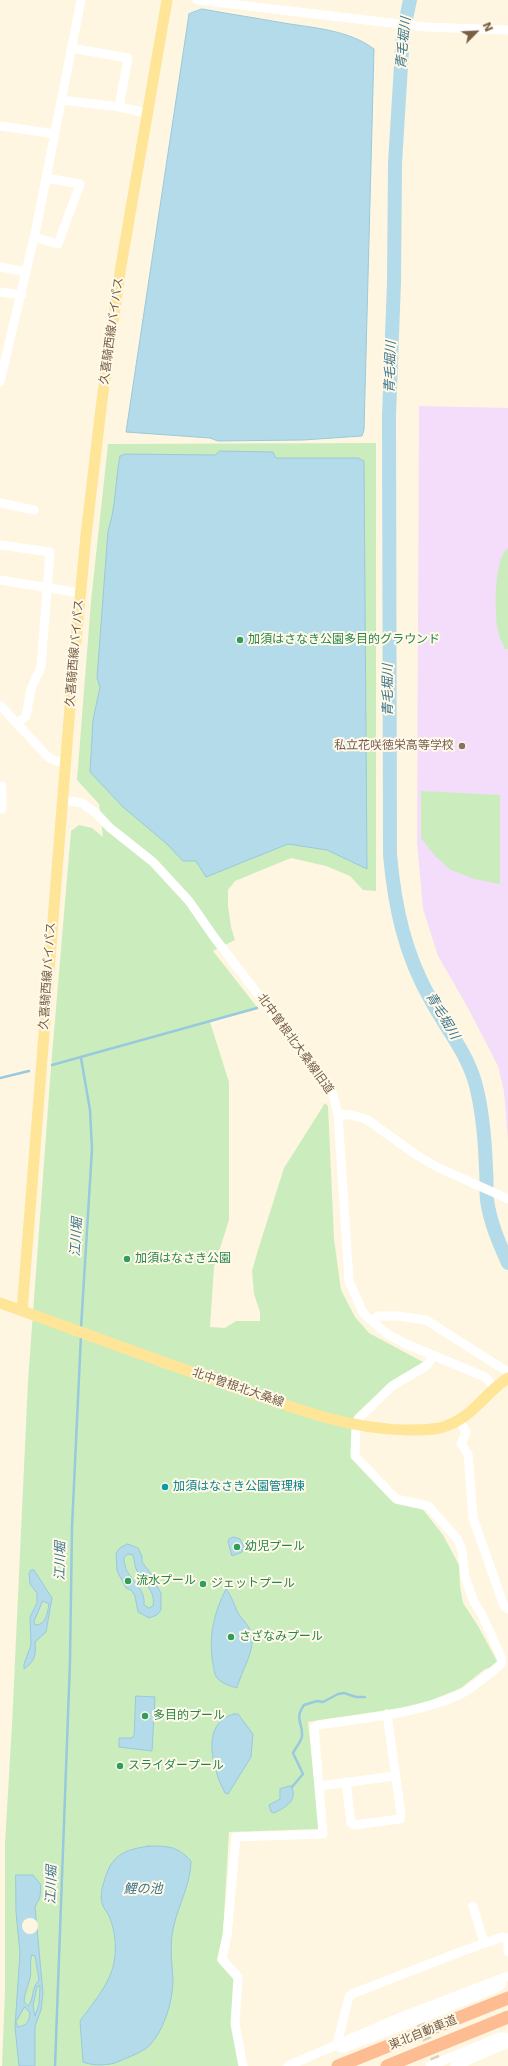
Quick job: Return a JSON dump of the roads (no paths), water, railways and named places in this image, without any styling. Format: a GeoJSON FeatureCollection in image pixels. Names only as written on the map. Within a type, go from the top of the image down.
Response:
{"type":"FeatureCollection","features":[{"type":"Feature","properties":{"kind":"highway","name":"東北自動車道"},"geometry":{"type":"LineString","coordinates":[[338,2066],[508,1998]]}},
{"type":"Feature","properties":{"kind":"highway","name":"東北自動車道"},"geometry":{"type":"LineString","coordinates":[[387,2066],[508,2017]]}},
{"type":"Feature","properties":{"kind":"main road","name":"久喜騎西線バイパス"},"geometry":{"type":"LineString","coordinates":[[22,1311],[65,762],[80,593],[103,393],[121,266],[167,0]]}},
{"type":"Feature","properties":{"kind":"main road","name":"北中曽根北大桑線"},"geometry":{"type":"LineString","coordinates":[[0,1303],[302,1410],[356,1424],[391,1430],[421,1430],[440,1428],[459,1419],[477,1407],[495,1388],[508,1378]]}},
{"type":"Feature","properties":{"kind":"street"},"geometry":{"type":"LineString","coordinates":[[0,382],[22,295],[81,0]]}},
{"type":"Feature","properties":{"kind":"street"},"geometry":{"type":"LineString","coordinates":[[197,0],[326,14],[389,24],[508,30]]}},
{"type":"Feature","properties":{"kind":"street"},"geometry":{"type":"LineString","coordinates":[[71,48],[128,58],[119,107]]}},
{"type":"Feature","properties":{"kind":"street"},"geometry":{"type":"LineString","coordinates":[[61,100],[119,107],[147,113]]}},
{"type":"Feature","properties":{"kind":"street"},"geometry":{"type":"LineString","coordinates":[[0,126],[55,134]]}},
{"type":"Feature","properties":{"kind":"street"},"geometry":{"type":"LineString","coordinates":[[34,237],[58,244],[80,184],[46,178]]}},
{"type":"Feature","properties":{"kind":"street"},"geometry":{"type":"LineString","coordinates":[[0,267],[26,272]]}},
{"type":"Feature","properties":{"kind":"street"},"geometry":{"type":"LineString","coordinates":[[0,292],[22,295]]}},
{"type":"Feature","properties":{"kind":"street"},"geometry":{"type":"LineString","coordinates":[[0,503],[34,510]]}},
{"type":"Feature","properties":{"kind":"street"},"geometry":{"type":"LineString","coordinates":[[0,545],[50,552],[49,588],[41,667],[31,689],[26,716],[17,724]]}},
{"type":"Feature","properties":{"kind":"street"},"geometry":{"type":"LineString","coordinates":[[0,580],[80,593]]}},
{"type":"Feature","properties":{"kind":"street"},"geometry":{"type":"LineString","coordinates":[[0,705],[48,757],[56,761],[65,762]]}},
{"type":"Feature","properties":{"kind":"street"},"geometry":{"type":"LineString","coordinates":[[0,786],[2,786],[2,809],[0,809]]}},
{"type":"Feature","properties":{"kind":"street","name":"北中曽根北大桑線旧道"},"geometry":{"type":"LineString","coordinates":[[63,800],[82,803],[109,827],[153,862],[189,901],[329,1087],[333,1095],[338,1114],[349,1281],[363,1313],[387,1334],[434,1356],[485,1376],[495,1388]]}},
{"type":"Feature","properties":{"kind":"street"},"geometry":{"type":"LineString","coordinates":[[338,1114],[351,1115],[366,1119],[415,1154],[474,1185],[508,1199]]}},
{"type":"Feature","properties":{"kind":"street"},"geometry":{"type":"LineString","coordinates":[[373,1322],[378,1316],[398,1316],[426,1320],[508,1372]]}},
{"type":"Feature","properties":{"kind":"street"},"geometry":{"type":"LineString","coordinates":[[243,2066],[235,2024],[238,1977],[222,1959],[227,1936],[235,1840],[238,1836],[323,1834],[314,1728],[318,1725],[418,1708],[461,1694],[501,1664],[502,1660],[464,1577],[462,1551],[458,1540],[428,1506],[396,1499],[355,1456],[356,1424],[358,1419],[392,1386],[426,1366],[434,1356]]}},
{"type":"Feature","properties":{"kind":"street"},"geometry":{"type":"LineString","coordinates":[[459,1419],[466,1432],[461,1444],[468,1454],[473,1518],[504,1606],[508,1609]]}},
{"type":"Feature","properties":{"kind":"street"},"geometry":{"type":"LineString","coordinates":[[346,1782],[352,1823],[356,1826],[400,1819],[401,1814],[387,1714]]}},
{"type":"Feature","properties":{"kind":"street"},"geometry":{"type":"LineString","coordinates":[[319,1786],[395,1776]]}},
{"type":"Feature","properties":{"kind":"street"},"geometry":{"type":"LineString","coordinates":[[472,1906],[484,1943]]}},
{"type":"Feature","properties":{"kind":"street"},"geometry":{"type":"LineString","coordinates":[[337,2044],[349,1997],[352,1994],[484,1943],[502,1937],[508,1938]]}},
{"type":"Feature","properties":{"kind":"street"},"geometry":{"type":"LineString","coordinates":[[508,1941],[508,1952]]}},
{"type":"Feature","properties":{"kind":"street"},"geometry":{"type":"LineString","coordinates":[[288,2066],[414,2011],[505,1977]]}},
{"type":"Feature","properties":{"kind":"street"},"geometry":{"type":"LineString","coordinates":[[430,2066],[500,2037],[505,2037],[508,2042],[455,2066]]}},
{"type":"Feature","properties":{"kind":"water"},"geometry":{"type":"Polygon","coordinates":[[[202,9],[319,28],[354,38],[374,49],[364,430],[362,436],[303,440],[218,441],[210,438],[126,432],[189,14],[202,9]]]}},
{"type":"Feature","properties":{"kind":"water","name":"加須はさなき公園多目的グラウンド"},"geometry":{"type":"Polygon","coordinates":[[[220,451],[273,452],[276,458],[358,458],[364,461],[367,869],[327,850],[288,844],[206,877],[196,861],[183,861],[167,844],[123,807],[90,772],[93,720],[100,687],[97,678],[108,531],[113,513],[120,456],[125,454],[215,455],[220,451]]]}},
{"type":"Feature","properties":{"kind":"water","name":"幼児プール"},"geometry":{"type":"Polygon","coordinates":[[[234,1537],[240,1539],[244,1546],[242,1552],[232,1556],[228,1542],[229,1539],[234,1537]]]}},
{"type":"Feature","properties":{"kind":"water","name":"流水プール"},"geometry":{"type":"Polygon","coordinates":[[[128,1544],[138,1548],[142,1556],[142,1562],[152,1575],[151,1576],[161,1593],[161,1610],[157,1615],[149,1618],[138,1612],[135,1596],[131,1590],[126,1588],[117,1571],[116,1553],[120,1548],[128,1544]],[[128,1554],[124,1558],[127,1572],[142,1592],[144,1605],[149,1608],[153,1606],[153,1596],[136,1569],[133,1555],[128,1554]]]}},
{"type":"Feature","properties":{"kind":"water"},"geometry":{"type":"Polygon","coordinates":[[[31,1570],[34,1570],[52,1598],[46,1632],[35,1642],[33,1661],[24,1669],[24,1664],[31,1645],[30,1617],[37,1603],[37,1593],[30,1584],[29,1574],[31,1570]],[[43,1601],[34,1622],[35,1625],[44,1621],[49,1604],[43,1601]]]}},
{"type":"Feature","properties":{"kind":"water","name":"さざなみプール"},"geometry":{"type":"Polygon","coordinates":[[[226,1589],[238,1613],[251,1631],[252,1638],[252,1645],[248,1660],[237,1688],[224,1684],[217,1677],[214,1672],[211,1645],[215,1616],[226,1589]]]}},
{"type":"Feature","properties":{"kind":"water","name":"多目的プール"},"geometry":{"type":"Polygon","coordinates":[[[136,1696],[155,1697],[152,1751],[119,1747],[119,1738],[132,1738],[134,1735],[136,1696]]]}},
{"type":"Feature","properties":{"kind":"water"},"geometry":{"type":"Polygon","coordinates":[[[234,1714],[238,1714],[253,1734],[251,1757],[228,1794],[225,1793],[216,1772],[212,1748],[216,1727],[223,1719],[234,1714]]]}},
{"type":"Feature","properties":{"kind":"water"},"geometry":{"type":"Polygon","coordinates":[[[291,1786],[293,1795],[290,1803],[274,1813],[271,1812],[269,1805],[280,1799],[280,1789],[291,1786]]]}},
{"type":"Feature","properties":{"kind":"water","name":"鯉の池"},"geometry":{"type":"Polygon","coordinates":[[[149,1846],[172,1848],[181,1852],[191,1861],[189,1877],[172,1932],[171,1952],[173,1988],[167,2015],[155,2039],[144,2050],[111,2064],[101,2065],[83,2062],[80,2021],[99,1996],[107,1982],[113,1967],[115,1955],[113,1928],[109,1916],[101,1901],[103,1884],[110,1866],[119,1855],[149,1846]]]}},
{"type":"Feature","properties":{"kind":"water"},"geometry":{"type":"Polygon","coordinates":[[[16,1875],[33,1875],[41,1885],[40,1897],[35,1907],[43,1993],[41,2010],[35,2026],[35,2066],[19,2066],[15,2027],[20,1953],[16,1912],[16,1875]],[[32,1955],[31,1975],[24,2002],[28,2006],[34,1987],[39,1980],[35,1956],[32,1955]],[[40,1986],[37,1987],[33,2006],[35,2016],[39,2004],[40,1986]],[[25,2007],[16,2022],[18,2027],[24,2025],[28,2021],[30,2013],[25,2007]]]}},
{"type":"Feature","properties":{"kind":"waterway","name":"青毛堀川"},"geometry":{"type":"LineString","coordinates":[[410,0],[403,33],[395,163],[394,282],[389,416],[390,855],[398,913],[408,949],[432,1002],[467,1061],[475,1082],[483,1126],[488,1208],[495,1232],[508,1263]]}},
{"type":"Feature","properties":{"kind":"waterway"},"geometry":{"type":"LineString","coordinates":[[52,1065],[257,1008]]}},
{"type":"Feature","properties":{"kind":"waterway","name":"江川堀"},"geometry":{"type":"LineString","coordinates":[[81,1058],[90,1110],[92,1149],[81,1328]]}},
{"type":"Feature","properties":{"kind":"waterway"},"geometry":{"type":"LineString","coordinates":[[0,1078],[29,1071]]}},
{"type":"Feature","properties":{"kind":"waterway","name":"江川堀"},"geometry":{"type":"LineString","coordinates":[[55,2066],[70,1661],[72,1527],[81,1335]]}},
{"type":"Feature","properties":{"kind":"waterway"},"geometry":{"type":"LineString","coordinates":[[292,1787],[303,1774],[293,1753],[302,1736],[299,1718],[304,1705],[317,1701],[323,1702],[338,1694],[344,1693],[356,1697],[365,1697]]}},
{"type":"Feature","properties":{"kind":"tunnel"},"geometry":{"type":"LineString","coordinates":[[419,2019],[437,2063]]}},
{"type":"Feature","properties":{"kind":"place","name":"加須はさなき公園多目的グラウンド"},"geometry":{"type":"Point","coordinates":[240,640]}},
{"type":"Feature","properties":{"kind":"place","name":"私立花咲徳栄高等学校"},"geometry":{"type":"Point","coordinates":[462,746]}},
{"type":"Feature","properties":{"kind":"place","name":"加須はなさき公園"},"geometry":{"type":"Point","coordinates":[127,1259]}},
{"type":"Feature","properties":{"kind":"place","name":"加須はなさき公園管理棟"},"geometry":{"type":"Point","coordinates":[165,1487]}},
{"type":"Feature","properties":{"kind":"place","name":"幼児プール"},"geometry":{"type":"Point","coordinates":[237,1547]}},
{"type":"Feature","properties":{"kind":"place","name":"流水プール"},"geometry":{"type":"Point","coordinates":[128,1581]}},
{"type":"Feature","properties":{"kind":"place","name":"ジェットプール"},"geometry":{"type":"Point","coordinates":[203,1584]}},
{"type":"Feature","properties":{"kind":"place","name":"さざなみプール"},"geometry":{"type":"Point","coordinates":[231,1637]}},
{"type":"Feature","properties":{"kind":"place","name":"多目的プール"},"geometry":{"type":"Point","coordinates":[145,1716]}},
{"type":"Feature","properties":{"kind":"place","name":"スライダープール"},"geometry":{"type":"Point","coordinates":[120,1766]}}]}
